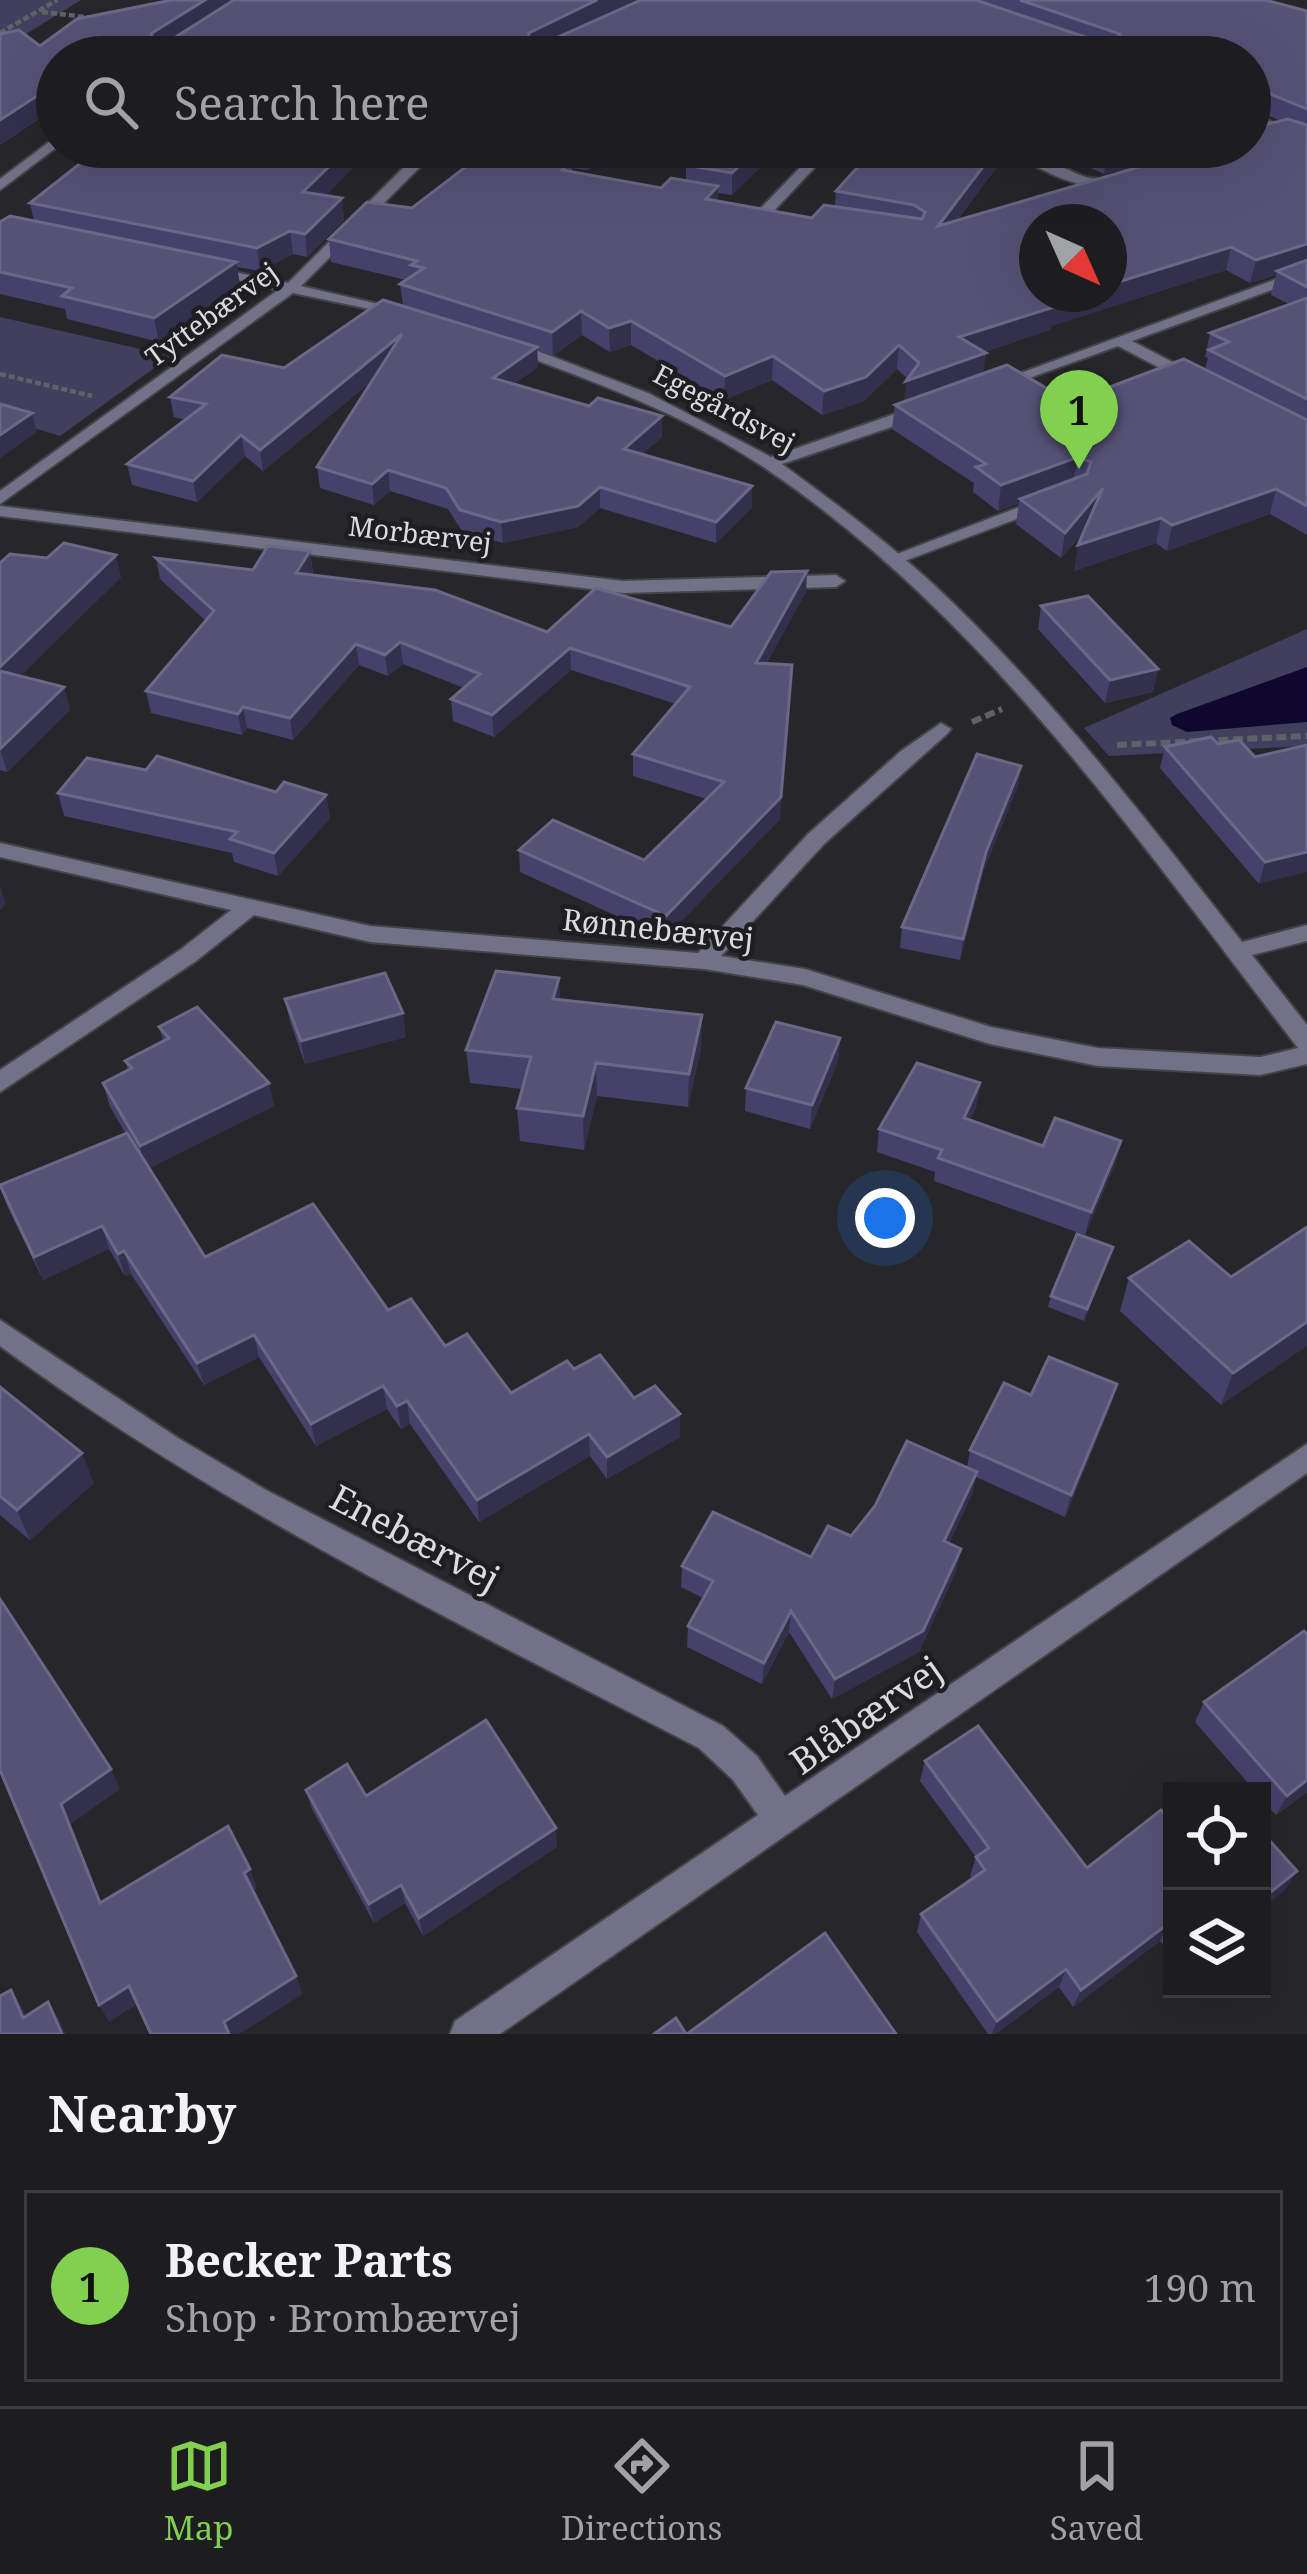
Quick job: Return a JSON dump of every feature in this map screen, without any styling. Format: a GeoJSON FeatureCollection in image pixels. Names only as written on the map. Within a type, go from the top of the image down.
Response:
{"type":"FeatureCollection","features":[{"type":"Feature","properties":{"kind":"street"},"geometry":{"type":"LineString","coordinates":[[1271,126],[1307,141]]}},
{"type":"Feature","properties":{"kind":"street"},"geometry":{"type":"LineString","coordinates":[[1271,135],[1284,131]]}},
{"type":"Feature","properties":{"kind":"street"},"geometry":{"type":"LineString","coordinates":[[0,185],[36,157]]}},
{"type":"Feature","properties":{"kind":"street","name":"Tyttebærvej"},"geometry":{"type":"LineString","coordinates":[[0,499],[293,286],[411,168]]}},
{"type":"Feature","properties":{"kind":"street"},"geometry":{"type":"LineString","coordinates":[[532,168],[542,170]]}},
{"type":"Feature","properties":{"kind":"street"},"geometry":{"type":"LineString","coordinates":[[766,211],[807,168]]}},
{"type":"Feature","properties":{"kind":"street"},"geometry":{"type":"LineString","coordinates":[[1055,168],[1087,184],[1130,179]]}},
{"type":"Feature","properties":{"kind":"street"},"geometry":{"type":"LineString","coordinates":[[743,206],[787,214]]}},
{"type":"Feature","properties":{"kind":"street"},"geometry":{"type":"LineString","coordinates":[[183,264],[429,321]]}},
{"type":"Feature","properties":{"kind":"street"},"geometry":{"type":"LineString","coordinates":[[968,395],[1307,272]]}},
{"type":"Feature","properties":{"kind":"street","name":"Egegårdsvej"},"geometry":{"type":"LineString","coordinates":[[496,340],[605,380],[769,463],[893,559],[1032,697],[1307,1042]]}},
{"type":"Feature","properties":{"kind":"street"},"geometry":{"type":"LineString","coordinates":[[1122,342],[1204,385]]}},
{"type":"Feature","properties":{"kind":"street"},"geometry":{"type":"LineString","coordinates":[[769,463],[946,403]]}},
{"type":"Feature","properties":{"kind":"street"},"geometry":{"type":"LineString","coordinates":[[893,559],[1075,491]]}},
{"type":"Feature","properties":{"kind":"street","name":"Morbærvej"},"geometry":{"type":"LineString","coordinates":[[0,511],[623,586],[836,581]]}},
{"type":"Feature","properties":{"kind":"street"},"geometry":{"type":"LineString","coordinates":[[704,961],[744,912],[870,786],[941,729]]}},
{"type":"Feature","properties":{"kind":"street","name":"Rønnebærvej"},"geometry":{"type":"LineString","coordinates":[[0,850],[370,934],[704,961],[805,977],[990,1035],[1098,1057],[1260,1066],[1307,1055]]}},
{"type":"Feature","properties":{"kind":"street"},"geometry":{"type":"LineString","coordinates":[[0,1083],[58,1035],[204,948],[247,909]]}},
{"type":"Feature","properties":{"kind":"street"},"geometry":{"type":"LineString","coordinates":[[1235,952],[1307,933]]}},
{"type":"Feature","properties":{"kind":"street","name":"Enebærvej"},"geometry":{"type":"LineString","coordinates":[[0,1331],[94,1404],[183,1460],[711,1737],[746,1768],[782,1821]]}},
{"type":"Feature","properties":{"kind":"street","name":"Blåbærvej"},"geometry":{"type":"LineString","coordinates":[[468,2034],[1307,1457]]}},
{"type":"Feature","properties":{"kind":"path"},"geometry":{"type":"LineString","coordinates":[[0,33],[58,0]]}},
{"type":"Feature","properties":{"kind":"path"},"geometry":{"type":"LineString","coordinates":[[42,12],[101,19]]}},
{"type":"Feature","properties":{"kind":"path"},"geometry":{"type":"LineString","coordinates":[[0,374],[130,405]]}},
{"type":"Feature","properties":{"kind":"path"},"geometry":{"type":"LineString","coordinates":[[941,729],[966,725],[1032,697]]}},
{"type":"Feature","properties":{"kind":"path"},"geometry":{"type":"LineString","coordinates":[[1072,746],[1307,736]]}},
{"type":"Feature","properties":{"kind":"shaded area"},"geometry":{"type":"Polygon","coordinates":[[[0,0],[81,0],[0,50],[0,0]]]}},
{"type":"Feature","properties":{"kind":"shaded area"},"geometry":{"type":"Polygon","coordinates":[[[0,317],[171,356],[60,436],[0,418],[0,317]]]}},
{"type":"Feature","properties":{"kind":"shaded area"},"geometry":{"type":"Polygon","coordinates":[[[1307,629],[1307,746],[1109,756],[1084,728],[1307,629]]]}},
{"type":"Feature","properties":{"kind":"shaded area"},"geometry":{"type":"Polygon","coordinates":[[[1307,667],[1307,722],[1187,732],[1172,725],[1170,718],[1177,714],[1307,667]]]}},
{"type":"Feature","properties":{"kind":"building"},"geometry":{"type":"Polygon","coordinates":[[[172,0],[205,0],[152,36],[54,36],[77,19],[172,0]]]}},
{"type":"Feature","properties":{"kind":"building"},"geometry":{"type":"Polygon","coordinates":[[[234,0],[597,0],[529,33],[177,36],[234,0]]]}},
{"type":"Feature","properties":{"kind":"building"},"geometry":{"type":"Polygon","coordinates":[[[641,0],[976,0],[1082,36],[560,36],[641,0]]]}},
{"type":"Feature","properties":{"kind":"building"},"geometry":{"type":"Polygon","coordinates":[[[1020,0],[1265,0],[1307,11],[1307,109],[1271,94],[1271,36],[1119,36],[1020,0]]]}},
{"type":"Feature","properties":{"kind":"building"},"geometry":{"type":"Polygon","coordinates":[[[19,30],[36,43],[36,97],[0,120],[0,34],[19,30]]]}},
{"type":"Feature","properties":{"kind":"building"},"geometry":{"type":"Polygon","coordinates":[[[1288,119],[1307,125],[1307,244],[1256,260],[1231,247],[1127,279],[1127,204],[1019,204],[1019,312],[1038,312],[959,337],[986,353],[906,381],[919,363],[899,345],[866,377],[824,391],[773,356],[725,376],[631,321],[609,328],[581,311],[552,332],[400,284],[424,268],[411,265],[417,261],[329,239],[367,202],[412,208],[464,168],[564,168],[661,188],[671,178],[718,186],[706,199],[812,218],[824,205],[922,219],[925,212],[914,205],[836,191],[857,168],[982,168],[938,226],[1136,168],[1271,168],[1271,123],[1288,119]]]}},
{"type":"Feature","properties":{"kind":"building"},"geometry":{"type":"Polygon","coordinates":[[[74,168],[328,168],[303,192],[342,198],[305,234],[290,231],[257,248],[30,203],[74,168]]]}},
{"type":"Feature","properties":{"kind":"building"},"geometry":{"type":"Polygon","coordinates":[[[10,216],[236,262],[154,318],[62,296],[72,288],[0,272],[0,222],[10,216]]]}},
{"type":"Feature","properties":{"kind":"building"},"geometry":{"type":"Polygon","coordinates":[[[1307,260],[1307,287],[1277,271],[1307,260]]]}},
{"type":"Feature","properties":{"kind":"building"},"geometry":{"type":"Polygon","coordinates":[[[1307,298],[1307,399],[1209,350],[1229,342],[1210,333],[1307,298]]]}},
{"type":"Feature","properties":{"kind":"building"},"geometry":{"type":"Polygon","coordinates":[[[383,300],[537,347],[493,378],[589,406],[598,398],[662,416],[624,449],[752,486],[716,522],[600,487],[578,506],[501,522],[460,510],[446,488],[388,470],[372,484],[317,467],[402,334],[260,450],[241,435],[193,481],[127,464],[206,404],[170,397],[222,355],[284,368],[383,300]]]}},
{"type":"Feature","properties":{"kind":"building"},"geometry":{"type":"Polygon","coordinates":[[[1184,359],[1307,420],[1307,506],[1276,489],[1172,525],[1161,518],[1078,545],[1103,488],[1065,533],[1020,499],[1087,474],[1091,462],[1078,457],[1001,485],[976,467],[986,464],[895,405],[1007,365],[1070,402],[1184,359]]]}},
{"type":"Feature","properties":{"kind":"building"},"geometry":{"type":"Polygon","coordinates":[[[0,404],[32,413],[0,435],[0,404]]]}},
{"type":"Feature","properties":{"kind":"building"},"geometry":{"type":"Polygon","coordinates":[[[64,543],[116,555],[0,667],[0,563],[10,554],[47,558],[64,543]]]}},
{"type":"Feature","properties":{"kind":"building"},"geometry":{"type":"Polygon","coordinates":[[[268,546],[310,551],[296,573],[435,590],[547,632],[596,588],[731,627],[771,572],[807,571],[756,663],[792,665],[781,797],[666,916],[519,850],[553,820],[644,860],[724,782],[633,754],[690,687],[570,648],[492,715],[451,699],[480,674],[400,642],[385,655],[356,644],[290,718],[243,707],[238,714],[146,691],[214,611],[156,558],[253,570],[268,546]]]}},
{"type":"Feature","properties":{"kind":"building"},"geometry":{"type":"Polygon","coordinates":[[[1088,596],[1158,669],[1110,680],[1041,606],[1088,596]]]}},
{"type":"Feature","properties":{"kind":"building"},"geometry":{"type":"Polygon","coordinates":[[[0,671],[64,687],[0,749],[0,671]]]}},
{"type":"Feature","properties":{"kind":"building"},"geometry":{"type":"Polygon","coordinates":[[[1211,737],[1218,744],[1239,740],[1255,757],[1307,745],[1307,852],[1265,862],[1165,747],[1211,737]]]}},
{"type":"Feature","properties":{"kind":"building"},"geometry":{"type":"Polygon","coordinates":[[[977,754],[1021,766],[986,852],[963,939],[902,927],[977,754]]]}},
{"type":"Feature","properties":{"kind":"building"},"geometry":{"type":"Polygon","coordinates":[[[157,756],[276,792],[284,782],[326,795],[274,853],[230,839],[237,832],[58,793],[87,758],[146,770],[157,756]]]}},
{"type":"Feature","properties":{"kind":"building"},"geometry":{"type":"Polygon","coordinates":[[[496,971],[559,978],[553,999],[702,1015],[689,1074],[596,1063],[583,1116],[517,1108],[531,1057],[466,1050],[496,971]]]}},
{"type":"Feature","properties":{"kind":"building"},"geometry":{"type":"Polygon","coordinates":[[[385,973],[403,1013],[301,1041],[285,999],[385,973]]]}},
{"type":"Feature","properties":{"kind":"building"},"geometry":{"type":"Polygon","coordinates":[[[197,1007],[269,1083],[140,1146],[103,1083],[132,1068],[125,1061],[169,1038],[159,1027],[197,1007]]]}},
{"type":"Feature","properties":{"kind":"building"},"geometry":{"type":"Polygon","coordinates":[[[776,1022],[840,1038],[812,1105],[746,1088],[776,1022]]]}},
{"type":"Feature","properties":{"kind":"building"},"geometry":{"type":"Polygon","coordinates":[[[917,1063],[980,1083],[964,1118],[1043,1146],[1055,1118],[1121,1141],[1091,1212],[938,1158],[942,1150],[879,1129],[917,1063]]]}},
{"type":"Feature","properties":{"kind":"building"},"geometry":{"type":"Polygon","coordinates":[[[127,1133],[205,1257],[313,1204],[388,1310],[411,1299],[445,1346],[467,1334],[511,1393],[567,1361],[574,1369],[600,1355],[634,1398],[655,1386],[680,1414],[607,1457],[589,1434],[477,1500],[407,1401],[397,1406],[383,1386],[311,1424],[254,1335],[197,1363],[124,1251],[118,1254],[102,1226],[34,1257],[0,1185],[127,1133]]]}},
{"type":"Feature","properties":{"kind":"building"},"geometry":{"type":"Polygon","coordinates":[[[1307,1227],[1307,1322],[1233,1373],[1129,1278],[1189,1241],[1231,1277],[1307,1227]]]}},
{"type":"Feature","properties":{"kind":"building"},"geometry":{"type":"Polygon","coordinates":[[[1077,1234],[1113,1247],[1087,1309],[1051,1296],[1077,1234]]]}},
{"type":"Feature","properties":{"kind":"building"},"geometry":{"type":"Polygon","coordinates":[[[1049,1357],[1117,1384],[1071,1495],[970,1450],[1004,1383],[1031,1395],[1049,1357]]]}},
{"type":"Feature","properties":{"kind":"building"},"geometry":{"type":"Polygon","coordinates":[[[0,1387],[82,1453],[17,1510],[0,1496],[0,1387]]]}},
{"type":"Feature","properties":{"kind":"building"},"geometry":{"type":"Polygon","coordinates":[[[907,1441],[977,1472],[944,1541],[961,1549],[923,1631],[835,1679],[791,1611],[764,1663],[688,1626],[713,1581],[682,1566],[713,1512],[811,1557],[828,1526],[851,1536],[875,1506],[907,1441]]]}},
{"type":"Feature","properties":{"kind":"building"},"geometry":{"type":"Polygon","coordinates":[[[0,1599],[111,1769],[61,1804],[100,1903],[228,1826],[250,1869],[244,1873],[296,1976],[224,2022],[229,2034],[151,2034],[129,1986],[99,2005],[0,1770],[0,1599]]]}},
{"type":"Feature","properties":{"kind":"building"},"geometry":{"type":"Polygon","coordinates":[[[1304,1631],[1307,1780],[1287,1796],[1204,1702],[1304,1631]]]}},
{"type":"Feature","properties":{"kind":"building"},"geometry":{"type":"Polygon","coordinates":[[[486,1720],[556,1828],[419,1918],[401,1885],[369,1904],[306,1790],[347,1764],[366,1796],[486,1720]]]}},
{"type":"Feature","properties":{"kind":"building"},"geometry":{"type":"Polygon","coordinates":[[[978,1726],[1087,1868],[1161,1810],[1163,1928],[1081,1990],[1066,1969],[997,2021],[921,1914],[985,1870],[976,1857],[989,1848],[925,1761],[978,1726]]]}},
{"type":"Feature","properties":{"kind":"building"},"geometry":{"type":"Polygon","coordinates":[[[1271,1842],[1297,1871],[1271,1892],[1271,1842]]]}},
{"type":"Feature","properties":{"kind":"building"},"geometry":{"type":"Polygon","coordinates":[[[825,1933],[896,2034],[687,2034],[825,1933]]]}},
{"type":"Feature","properties":{"kind":"building"},"geometry":{"type":"Polygon","coordinates":[[[11,1990],[23,2018],[48,2002],[62,2034],[0,2034],[0,1996],[11,1990]]]}},
{"type":"Feature","properties":{"kind":"building"},"geometry":{"type":"Polygon","coordinates":[[[676,2018],[686,2034],[654,2034],[676,2018]]]}},
{"type":"Feature","properties":{"kind":"place","name":"Becker Parts"},"geometry":{"type":"Point","coordinates":[1079,469]}}]}
